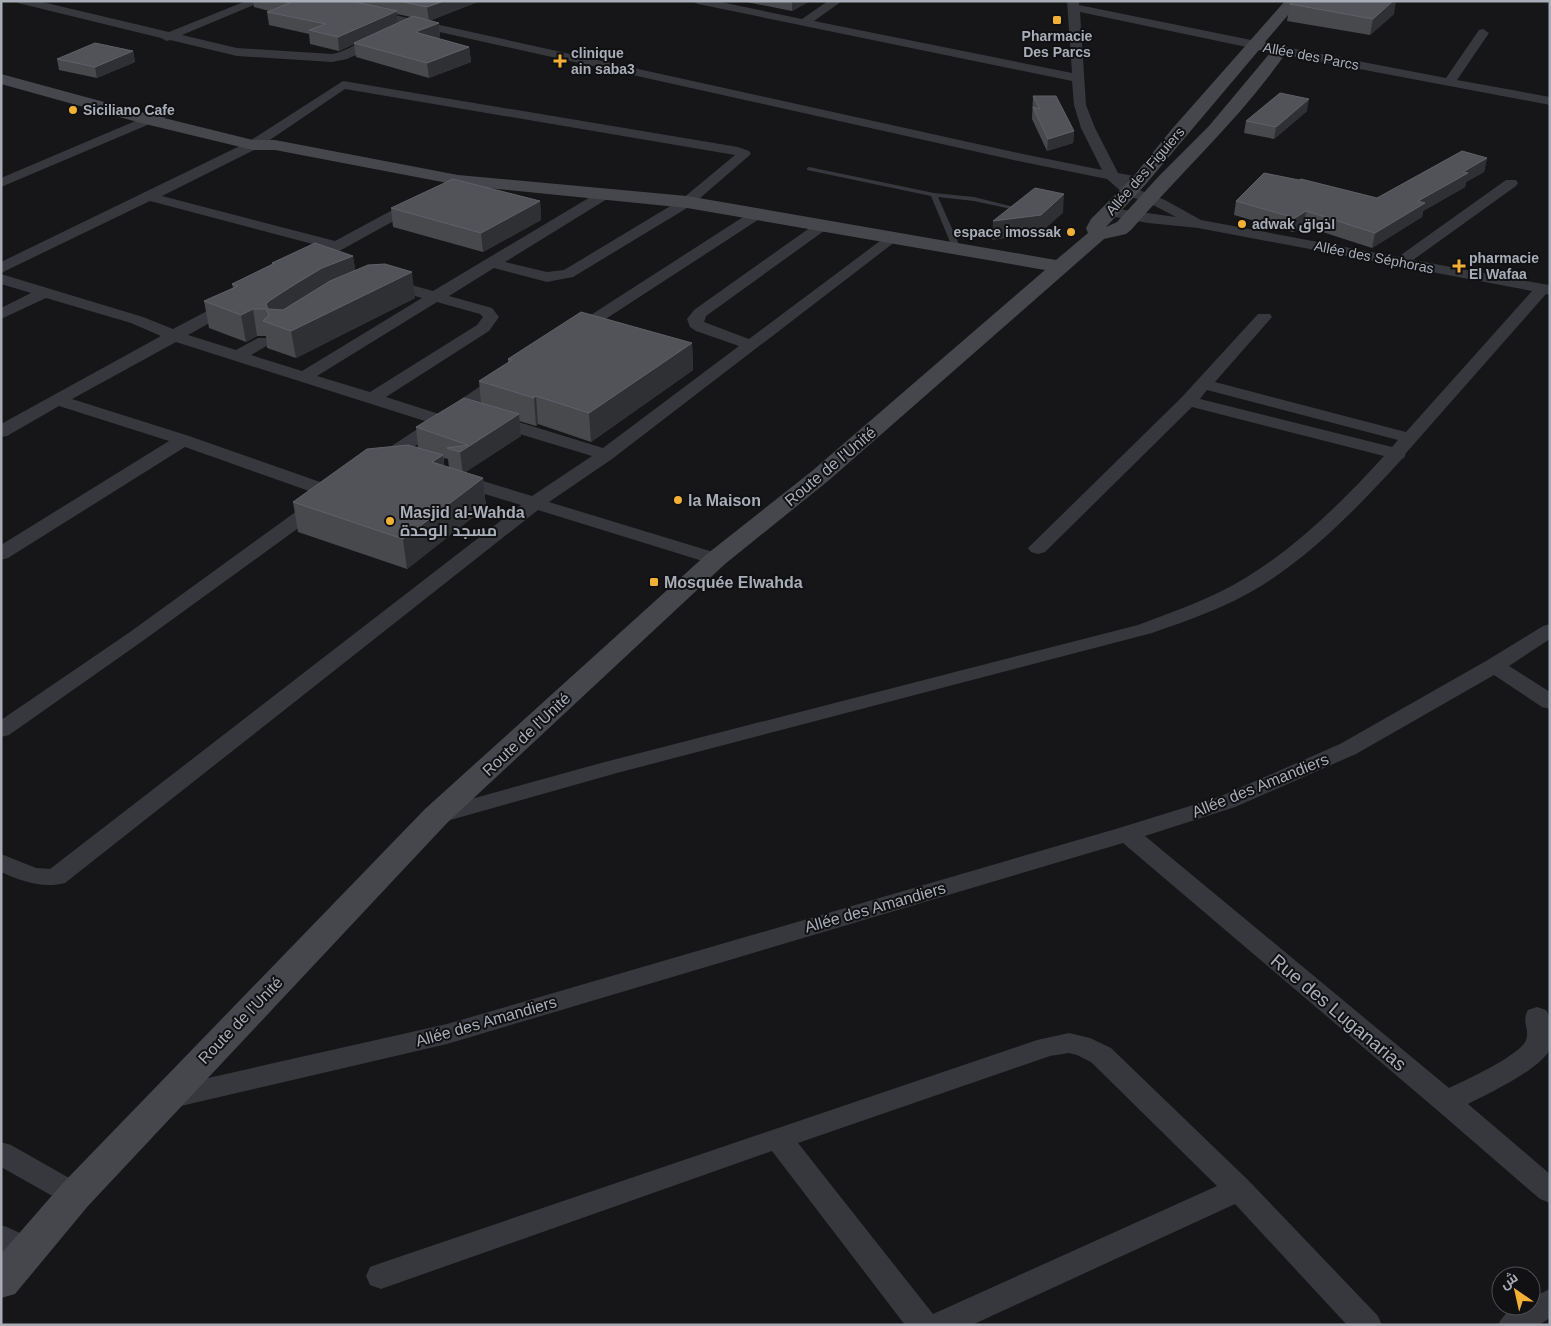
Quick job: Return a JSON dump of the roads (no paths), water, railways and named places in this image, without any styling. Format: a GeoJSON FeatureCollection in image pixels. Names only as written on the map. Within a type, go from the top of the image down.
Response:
{"type":"FeatureCollection","features":[{"type":"Feature","properties":{"kind":"street"},"geometry":{"type":"LineString","coordinates":[[22,1],[236,52],[324,59],[343,56],[414,24]]}},
{"type":"Feature","properties":{"kind":"street"},"geometry":{"type":"LineString","coordinates":[[167,37],[257,1]]}},
{"type":"Feature","properties":{"kind":"street"},"geometry":{"type":"LineString","coordinates":[[314,1],[1022,158],[1112,176],[1134,186]]}},
{"type":"Feature","properties":{"kind":"street"},"geometry":{"type":"LineString","coordinates":[[698,1],[1078,78]]}},
{"type":"Feature","properties":{"kind":"street"},"geometry":{"type":"LineString","coordinates":[[805,22],[836,1]]}},
{"type":"Feature","properties":{"kind":"street","name":"Allée des Figuiers"},"geometry":{"type":"LineString","coordinates":[[1280,50],[1215,130],[1119,230],[1104,223],[1219,85],[1293,1]]}},
{"type":"Feature","properties":{"kind":"street"},"geometry":{"type":"LineString","coordinates":[[1073,4],[1080,105],[1088,128],[1112,176]]}},
{"type":"Feature","properties":{"kind":"street","name":"Allée des Parcs"},"geometry":{"type":"LineString","coordinates":[[1073,4],[1280,50],[1549,99]]}},
{"type":"Feature","properties":{"kind":"street"},"geometry":{"type":"LineString","coordinates":[[1450,82],[1483,34]]}},
{"type":"Feature","properties":{"kind":"street"},"geometry":{"type":"LineString","coordinates":[[1,65],[146,112],[264,143],[458,180],[687,202],[1062,267]]}},
{"type":"Feature","properties":{"kind":"street"},"geometry":{"type":"LineString","coordinates":[[1,78],[126,114]]}},
{"type":"Feature","properties":{"kind":"street"},"geometry":{"type":"LineString","coordinates":[[1,268],[264,143],[337,87],[350,85],[743,152],[744,154],[687,202],[568,274],[547,277],[492,263]]}},
{"type":"Feature","properties":{"kind":"street"},"geometry":{"type":"LineString","coordinates":[[1,183],[146,112]]}},
{"type":"Feature","properties":{"kind":"street"},"geometry":{"type":"LineString","coordinates":[[108,121],[126,114],[166,112],[264,143]]}},
{"type":"Feature","properties":{"kind":"street"},"geometry":{"type":"LineString","coordinates":[[294,270],[458,180]]}},
{"type":"Feature","properties":{"kind":"street"},"geometry":{"type":"LineString","coordinates":[[1399,263],[1511,183]]}},
{"type":"Feature","properties":{"kind":"street","name":"Allée des Séphoras"},"geometry":{"type":"LineString","coordinates":[[1134,186],[1149,198],[1187,216],[1198,224]]}},
{"type":"Feature","properties":{"kind":"street"},"geometry":{"type":"LineString","coordinates":[[303,377],[607,193]]}},
{"type":"Feature","properties":{"kind":"street"},"geometry":{"type":"LineString","coordinates":[[150,197],[336,246]]}},
{"type":"Feature","properties":{"kind":"street"},"geometry":{"type":"LineString","coordinates":[[561,341],[759,213]]}},
{"type":"Feature","properties":{"kind":"street","name":"Allée des Séphoras"},"geometry":{"type":"LineString","coordinates":[[1104,223],[1132,216],[1198,224],[1546,289]]}},
{"type":"Feature","properties":{"kind":"street","name":"Route de l'Unité"},"geometry":{"type":"LineString","coordinates":[[1,1282],[75,1195],[436,816],[716,559],[820,476],[1062,267],[1104,223]]}},
{"type":"Feature","properties":{"kind":"street"},"geometry":{"type":"LineString","coordinates":[[751,344],[702,328],[696,324],[695,319],[823,225]]}},
{"type":"Feature","properties":{"kind":"street"},"geometry":{"type":"LineString","coordinates":[[1,862],[20,871],[46,878],[56,877],[535,503],[606,455],[893,238]]}},
{"type":"Feature","properties":{"kind":"street"},"geometry":{"type":"LineString","coordinates":[[1,279],[137,320],[176,336],[440,420]]}},
{"type":"Feature","properties":{"kind":"street"},"geometry":{"type":"LineString","coordinates":[[371,398],[483,328],[490,322],[491,317],[486,311],[387,283],[372,284]]}},
{"type":"Feature","properties":{"kind":"street"},"geometry":{"type":"LineString","coordinates":[[436,816],[609,768],[1145,628],[1181,616],[1229,595],[1254,582],[1284,561],[1349,506],[1546,289]]}},
{"type":"Feature","properties":{"kind":"street"},"geometry":{"type":"LineString","coordinates":[[1,314],[43,292]]}},
{"type":"Feature","properties":{"kind":"street"},"geometry":{"type":"LineString","coordinates":[[1,432],[243,298]]}},
{"type":"Feature","properties":{"kind":"street"},"geometry":{"type":"LineString","coordinates":[[1038,548],[1188,401],[1264,317]]}},
{"type":"Feature","properties":{"kind":"street"},"geometry":{"type":"LineString","coordinates":[[237,356],[264,341]]}},
{"type":"Feature","properties":{"kind":"street"},"geometry":{"type":"LineString","coordinates":[[1,730],[137,636],[348,483],[521,367]]}},
{"type":"Feature","properties":{"kind":"street"},"geometry":{"type":"LineString","coordinates":[[1204,384],[1404,446]]}},
{"type":"Feature","properties":{"kind":"street"},"geometry":{"type":"LineString","coordinates":[[57,400],[183,440],[348,483]]}},
{"type":"Feature","properties":{"kind":"street"},"geometry":{"type":"LineString","coordinates":[[1188,401],[1404,446]]}},
{"type":"Feature","properties":{"kind":"street"},"geometry":{"type":"LineString","coordinates":[[456,409],[606,455]]}},
{"type":"Feature","properties":{"kind":"street"},"geometry":{"type":"LineString","coordinates":[[1,554],[183,440]]}},
{"type":"Feature","properties":{"kind":"street"},"geometry":{"type":"LineString","coordinates":[[386,458],[404,464]]}},
{"type":"Feature","properties":{"kind":"street"},"geometry":{"type":"LineString","coordinates":[[442,475],[716,559]]}},
{"type":"Feature","properties":{"kind":"street","name":"Allée des Amandiers"},"geometry":{"type":"LineString","coordinates":[[166,1098],[447,1034],[1127,834],[1227,802],[1348,749],[1494,666],[1550,630]]}},
{"type":"Feature","properties":{"kind":"street"},"geometry":{"type":"LineString","coordinates":[[1494,666],[1550,702]]}},
{"type":"Feature","properties":{"kind":"street","name":"Rue des Luganarias"},"geometry":{"type":"LineString","coordinates":[[1127,834],[1447,1102],[1550,1191]]}},
{"type":"Feature","properties":{"kind":"street"},"geometry":{"type":"LineString","coordinates":[[1447,1102],[1531,1055],[1540,1038],[1537,1017]]}},
{"type":"Feature","properties":{"kind":"street"},"geometry":{"type":"LineString","coordinates":[[381,1276],[778,1138],[1047,1047],[1070,1042],[1085,1046],[1101,1056],[1239,1190],[1367,1325]]}},
{"type":"Feature","properties":{"kind":"street"},"geometry":{"type":"LineString","coordinates":[[778,1138],[923,1325]]}},
{"type":"Feature","properties":{"kind":"street"},"geometry":{"type":"LineString","coordinates":[[1,1153],[75,1195]]}},
{"type":"Feature","properties":{"kind":"street"},"geometry":{"type":"LineString","coordinates":[[940,1325],[1239,1190]]}},
{"type":"Feature","properties":{"kind":"street"},"geometry":{"type":"LineString","coordinates":[[1,1237],[26,1253]]}},
{"type":"Feature","properties":{"kind":"street"},"geometry":{"type":"LineString","coordinates":[[1513,1325],[1550,1302]]}},
{"type":"Feature","properties":{"kind":"lane"},"geometry":{"type":"LineString","coordinates":[[809,169],[934,195],[974,199],[1010,207]]}},
{"type":"Feature","properties":{"kind":"lane"},"geometry":{"type":"LineString","coordinates":[[934,195],[957,249]]}},
{"type":"Feature","properties":{"kind":"place","name":"Pharmacie Des Parcs"},"geometry":{"type":"Point","coordinates":[1057,20]}},
{"type":"Feature","properties":{"kind":"place","name":"clinique ain saba3"},"geometry":{"type":"Point","coordinates":[560,61]}},
{"type":"Feature","properties":{"kind":"place","name":"Siciliano Cafe"},"geometry":{"type":"Point","coordinates":[73,110]}},
{"type":"Feature","properties":{"kind":"place","name":"adwak اذواق"},"geometry":{"type":"Point","coordinates":[1242,224]}},
{"type":"Feature","properties":{"kind":"place","name":"espace imossak"},"geometry":{"type":"Point","coordinates":[1071,232]}},
{"type":"Feature","properties":{"kind":"place","name":"pharmacie El Wafaa"},"geometry":{"type":"Point","coordinates":[1459,266]}},
{"type":"Feature","properties":{"kind":"place","name":"la Maison"},"geometry":{"type":"Point","coordinates":[678,500]}},
{"type":"Feature","properties":{"kind":"place","name":"Masjid al-Wahda مسجد الوحدة"},"geometry":{"type":"Point","coordinates":[390,521]}},
{"type":"Feature","properties":{"kind":"place","name":"Mosquée Elwahda"},"geometry":{"type":"Point","coordinates":[654,582]}}]}
